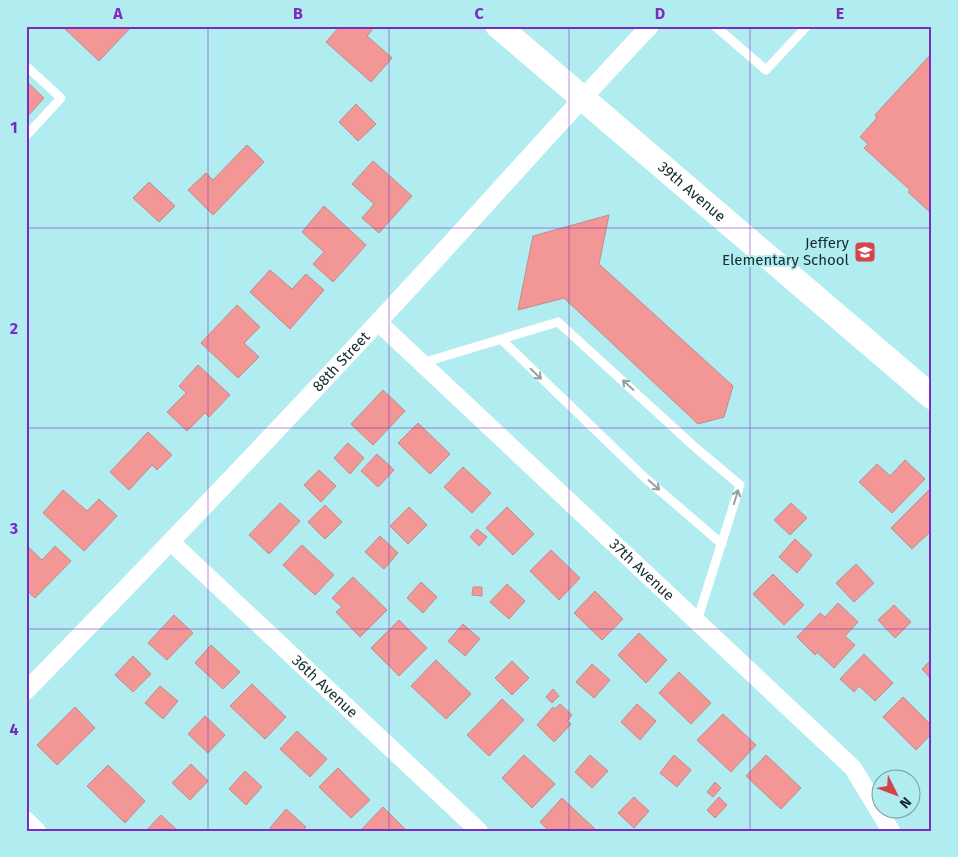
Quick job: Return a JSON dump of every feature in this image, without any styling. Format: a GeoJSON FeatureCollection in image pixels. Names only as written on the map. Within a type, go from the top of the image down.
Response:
{"type":"FeatureCollection","features":[{"type":"Feature","properties":{"kind":"main road","name":"39th Avenue"},"geometry":{"type":"LineString","coordinates":[[498,26],[932,397]]}},
{"type":"Feature","properties":{"kind":"street","name":"88th Street"},"geometry":{"type":"LineString","coordinates":[[26,691],[171,542],[378,322],[582,97],[650,26]]}},
{"type":"Feature","properties":{"kind":"street","name":"37th Avenue"},"geometry":{"type":"LineString","coordinates":[[378,322],[853,768],[891,831]]}},
{"type":"Feature","properties":{"kind":"street","name":"36th Avenue"},"geometry":{"type":"LineString","coordinates":[[171,542],[479,831]]}},
{"type":"Feature","properties":{"kind":"street"},"geometry":{"type":"LineString","coordinates":[[26,820],[37,831]]}},
{"type":"Feature","properties":{"kind":"lane"},"geometry":{"type":"LineString","coordinates":[[714,26],[766,70],[807,26]]}},
{"type":"Feature","properties":{"kind":"lane"},"geometry":{"type":"LineString","coordinates":[[26,66],[61,98],[26,136]]}},
{"type":"Feature","properties":{"kind":"lane"},"geometry":{"type":"LineString","coordinates":[[422,363],[558,322],[697,449],[740,485],[697,621]]}},
{"type":"Feature","properties":{"kind":"lane"},"geometry":{"type":"LineString","coordinates":[[502,340],[644,476],[722,544]]}},
{"type":"Feature","properties":{"kind":"building"},"geometry":{"type":"Polygon","coordinates":[[[62,26],[132,26],[99,61],[62,26]]]}},
{"type":"Feature","properties":{"kind":"building"},"geometry":{"type":"Polygon","coordinates":[[[340,26],[369,26],[372,30],[367,36],[392,58],[371,82],[326,42],[340,26]]]}},
{"type":"Feature","properties":{"kind":"building"},"geometry":{"type":"Polygon","coordinates":[[[932,53],[932,214],[908,192],[910,190],[864,148],[868,144],[860,137],[877,118],[875,115],[932,53]]]}},
{"type":"Feature","properties":{"kind":"building"},"geometry":{"type":"Polygon","coordinates":[[[26,81],[44,98],[26,118],[26,81]]]}},
{"type":"Feature","properties":{"kind":"building"},"geometry":{"type":"Polygon","coordinates":[[[356,104],[376,124],[358,141],[339,122],[356,104]]]}},
{"type":"Feature","properties":{"kind":"building"},"geometry":{"type":"Polygon","coordinates":[[[247,145],[264,162],[213,215],[188,190],[206,173],[213,180],[247,145]]]}},
{"type":"Feature","properties":{"kind":"building"},"geometry":{"type":"Polygon","coordinates":[[[373,161],[412,196],[379,233],[362,218],[374,204],[352,184],[373,161]]]}},
{"type":"Feature","properties":{"kind":"building"},"geometry":{"type":"Polygon","coordinates":[[[149,182],[175,206],[159,222],[133,198],[149,182]]]}},
{"type":"Feature","properties":{"kind":"building"},"geometry":{"type":"Polygon","coordinates":[[[324,206],[366,245],[333,282],[313,264],[324,252],[302,232],[324,206]]]}},
{"type":"Feature","properties":{"kind":"building"},"geometry":{"type":"Polygon","coordinates":[[[609,215],[599,264],[733,386],[724,417],[698,424],[564,298],[518,310],[533,236],[609,215]]]}},
{"type":"Feature","properties":{"kind":"building"},"geometry":{"type":"Polygon","coordinates":[[[270,270],[292,289],[306,274],[324,290],[290,329],[250,292],[270,270]]]}},
{"type":"Feature","properties":{"kind":"building"},"geometry":{"type":"Polygon","coordinates":[[[237,305],[260,327],[244,343],[259,357],[238,378],[201,343],[237,305]]]}},
{"type":"Feature","properties":{"kind":"building"},"geometry":{"type":"Polygon","coordinates":[[[198,365],[230,395],[209,417],[205,413],[187,431],[167,412],[186,393],[179,386],[198,365]]]}},
{"type":"Feature","properties":{"kind":"building"},"geometry":{"type":"Polygon","coordinates":[[[383,390],[405,411],[373,445],[351,424],[383,390]]]}},
{"type":"Feature","properties":{"kind":"building"},"geometry":{"type":"Polygon","coordinates":[[[418,423],[450,454],[430,474],[398,443],[418,423]]]}},
{"type":"Feature","properties":{"kind":"building"},"geometry":{"type":"Polygon","coordinates":[[[148,432],[172,455],[157,470],[152,465],[129,490],[110,472],[148,432]]]}},
{"type":"Feature","properties":{"kind":"building"},"geometry":{"type":"Polygon","coordinates":[[[348,443],[364,458],[350,474],[334,458],[348,443]]]}},
{"type":"Feature","properties":{"kind":"building"},"geometry":{"type":"Polygon","coordinates":[[[377,454],[394,470],[378,487],[361,471],[377,454]]]}},
{"type":"Feature","properties":{"kind":"building"},"geometry":{"type":"Polygon","coordinates":[[[905,460],[925,479],[892,513],[859,482],[877,464],[890,476],[905,460]]]}},
{"type":"Feature","properties":{"kind":"building"},"geometry":{"type":"Polygon","coordinates":[[[463,467],[491,493],[472,513],[444,487],[463,467]]]}},
{"type":"Feature","properties":{"kind":"building"},"geometry":{"type":"Polygon","coordinates":[[[319,470],[336,486],[321,502],[304,485],[319,470]]]}},
{"type":"Feature","properties":{"kind":"building"},"geometry":{"type":"Polygon","coordinates":[[[932,487],[932,530],[912,549],[891,528],[932,487]]]}},
{"type":"Feature","properties":{"kind":"building"},"geometry":{"type":"Polygon","coordinates":[[[63,490],[87,511],[99,499],[117,516],[84,551],[43,513],[63,490]]]}},
{"type":"Feature","properties":{"kind":"building"},"geometry":{"type":"Polygon","coordinates":[[[280,503],[300,521],[269,554],[249,535],[280,503]]]}},
{"type":"Feature","properties":{"kind":"building"},"geometry":{"type":"Polygon","coordinates":[[[791,503],[807,518],[790,535],[774,520],[791,503]]]}},
{"type":"Feature","properties":{"kind":"building"},"geometry":{"type":"Polygon","coordinates":[[[325,505],[342,522],[325,539],[308,522],[325,505]]]}},
{"type":"Feature","properties":{"kind":"building"},"geometry":{"type":"Polygon","coordinates":[[[409,507],[427,525],[408,544],[390,526],[409,507]]]}},
{"type":"Feature","properties":{"kind":"building"},"geometry":{"type":"Polygon","coordinates":[[[507,507],[534,534],[513,555],[486,528],[507,507]]]}},
{"type":"Feature","properties":{"kind":"building"},"geometry":{"type":"Polygon","coordinates":[[[477,529],[487,537],[479,546],[470,537],[477,529]]]}},
{"type":"Feature","properties":{"kind":"building"},"geometry":{"type":"Polygon","coordinates":[[[380,536],[398,553],[384,569],[365,552],[380,536]]]}},
{"type":"Feature","properties":{"kind":"building"},"geometry":{"type":"Polygon","coordinates":[[[795,539],[812,555],[797,573],[779,557],[795,539]]]}},
{"type":"Feature","properties":{"kind":"building"},"geometry":{"type":"Polygon","coordinates":[[[26,545],[42,560],[55,546],[71,561],[35,598],[26,590],[26,545]]]}},
{"type":"Feature","properties":{"kind":"building"},"geometry":{"type":"Polygon","coordinates":[[[302,545],[334,575],[315,595],[283,565],[302,545]]]}},
{"type":"Feature","properties":{"kind":"building"},"geometry":{"type":"Polygon","coordinates":[[[551,550],[580,578],[559,600],[530,571],[551,550]]]}},
{"type":"Feature","properties":{"kind":"building"},"geometry":{"type":"Polygon","coordinates":[[[856,564],[874,583],[854,602],[836,583],[856,564]]]}},
{"type":"Feature","properties":{"kind":"building"},"geometry":{"type":"Polygon","coordinates":[[[773,574],[804,605],[784,625],[753,594],[773,574]]]}},
{"type":"Feature","properties":{"kind":"building"},"geometry":{"type":"Polygon","coordinates":[[[353,577],[387,610],[360,637],[336,612],[342,607],[332,598],[353,577]]]}},
{"type":"Feature","properties":{"kind":"building"},"geometry":{"type":"Polygon","coordinates":[[[421,582],[437,597],[423,613],[407,598],[421,582]]]}},
{"type":"Feature","properties":{"kind":"building"},"geometry":{"type":"Polygon","coordinates":[[[507,584],[525,601],[509,619],[490,602],[507,584]]]}},
{"type":"Feature","properties":{"kind":"building"},"geometry":{"type":"Polygon","coordinates":[[[473,587],[482,587],[482,596],[472,595],[473,587]]]}},
{"type":"Feature","properties":{"kind":"building"},"geometry":{"type":"Polygon","coordinates":[[[595,591],[623,619],[602,640],[574,613],[595,591]]]}},
{"type":"Feature","properties":{"kind":"building"},"geometry":{"type":"Polygon","coordinates":[[[838,603],[858,622],[845,636],[855,645],[834,668],[817,652],[815,655],[797,637],[820,613],[825,617],[838,603]]]}},
{"type":"Feature","properties":{"kind":"building"},"geometry":{"type":"Polygon","coordinates":[[[894,605],[911,622],[895,638],[878,620],[894,605]]]}},
{"type":"Feature","properties":{"kind":"building"},"geometry":{"type":"Polygon","coordinates":[[[174,615],[193,633],[167,660],[148,643],[174,615]]]}},
{"type":"Feature","properties":{"kind":"building"},"geometry":{"type":"Polygon","coordinates":[[[399,620],[427,648],[399,676],[371,648],[399,620]]]}},
{"type":"Feature","properties":{"kind":"building"},"geometry":{"type":"Polygon","coordinates":[[[463,624],[480,639],[465,656],[448,641],[463,624]]]}},
{"type":"Feature","properties":{"kind":"building"},"geometry":{"type":"Polygon","coordinates":[[[639,633],[667,660],[646,683],[618,655],[639,633]]]}},
{"type":"Feature","properties":{"kind":"building"},"geometry":{"type":"Polygon","coordinates":[[[211,645],[240,672],[223,689],[195,663],[211,645]]]}},
{"type":"Feature","properties":{"kind":"building"},"geometry":{"type":"Polygon","coordinates":[[[864,654],[893,683],[875,701],[859,686],[854,692],[840,679],[864,654]]]}},
{"type":"Feature","properties":{"kind":"building"},"geometry":{"type":"Polygon","coordinates":[[[133,656],[151,674],[133,692],[115,675],[133,656]]]}},
{"type":"Feature","properties":{"kind":"building"},"geometry":{"type":"Polygon","coordinates":[[[932,659],[932,680],[922,669],[932,659]]]}},
{"type":"Feature","properties":{"kind":"building"},"geometry":{"type":"Polygon","coordinates":[[[436,660],[471,694],[446,719],[411,686],[436,660]]]}},
{"type":"Feature","properties":{"kind":"building"},"geometry":{"type":"Polygon","coordinates":[[[512,661],[529,678],[512,695],[495,678],[512,661]]]}},
{"type":"Feature","properties":{"kind":"building"},"geometry":{"type":"Polygon","coordinates":[[[592,664],[610,680],[594,698],[576,682],[592,664]]]}},
{"type":"Feature","properties":{"kind":"building"},"geometry":{"type":"Polygon","coordinates":[[[679,672],[711,703],[691,724],[659,693],[679,672]]]}},
{"type":"Feature","properties":{"kind":"building"},"geometry":{"type":"Polygon","coordinates":[[[252,684],[286,717],[265,739],[230,706],[252,684]]]}},
{"type":"Feature","properties":{"kind":"building"},"geometry":{"type":"Polygon","coordinates":[[[160,686],[178,701],[163,719],[145,703],[160,686]]]}},
{"type":"Feature","properties":{"kind":"building"},"geometry":{"type":"Polygon","coordinates":[[[553,689],[559,696],[552,703],[546,697],[553,689]]]}},
{"type":"Feature","properties":{"kind":"building"},"geometry":{"type":"Polygon","coordinates":[[[903,697],[932,726],[932,733],[916,750],[883,717],[903,697]]]}},
{"type":"Feature","properties":{"kind":"building"},"geometry":{"type":"Polygon","coordinates":[[[502,699],[524,720],[489,756],[467,735],[502,699]]]}},
{"type":"Feature","properties":{"kind":"building"},"geometry":{"type":"Polygon","coordinates":[[[560,704],[572,715],[567,721],[571,724],[554,742],[537,725],[553,707],[555,709],[560,704]]]}},
{"type":"Feature","properties":{"kind":"building"},"geometry":{"type":"Polygon","coordinates":[[[637,704],[656,721],[640,740],[621,722],[637,704]]]}},
{"type":"Feature","properties":{"kind":"building"},"geometry":{"type":"Polygon","coordinates":[[[75,707],[95,728],[57,765],[37,745],[75,707]]]}},
{"type":"Feature","properties":{"kind":"building"},"geometry":{"type":"Polygon","coordinates":[[[723,714],[756,745],[731,772],[697,740],[723,714]]]}},
{"type":"Feature","properties":{"kind":"building"},"geometry":{"type":"Polygon","coordinates":[[[205,716],[225,735],[208,753],[188,734],[205,716]]]}},
{"type":"Feature","properties":{"kind":"building"},"geometry":{"type":"Polygon","coordinates":[[[297,731],[327,759],[310,777],[280,749],[297,731]]]}},
{"type":"Feature","properties":{"kind":"building"},"geometry":{"type":"Polygon","coordinates":[[[524,755],[555,784],[532,808],[502,778],[524,755]]]}},
{"type":"Feature","properties":{"kind":"building"},"geometry":{"type":"Polygon","coordinates":[[[590,755],[608,771],[592,788],[575,772],[590,755]]]}},
{"type":"Feature","properties":{"kind":"building"},"geometry":{"type":"Polygon","coordinates":[[[674,755],[691,770],[677,787],[660,773],[674,755]]]}},
{"type":"Feature","properties":{"kind":"building"},"geometry":{"type":"Polygon","coordinates":[[[766,755],[801,788],[781,809],[746,776],[766,755]]]}},
{"type":"Feature","properties":{"kind":"building"},"geometry":{"type":"Polygon","coordinates":[[[191,764],[208,781],[190,800],[172,783],[191,764]]]}},
{"type":"Feature","properties":{"kind":"building"},"geometry":{"type":"Polygon","coordinates":[[[108,765],[145,801],[125,823],[87,786],[108,765]]]}},
{"type":"Feature","properties":{"kind":"building"},"geometry":{"type":"Polygon","coordinates":[[[338,768],[370,800],[351,818],[319,787],[338,768]]]}},
{"type":"Feature","properties":{"kind":"building"},"geometry":{"type":"Polygon","coordinates":[[[245,771],[262,787],[246,805],[229,789],[245,771]]]}},
{"type":"Feature","properties":{"kind":"building"},"geometry":{"type":"Polygon","coordinates":[[[715,782],[721,788],[713,797],[707,792],[715,782]]]}},
{"type":"Feature","properties":{"kind":"building"},"geometry":{"type":"Polygon","coordinates":[[[634,797],[649,811],[634,828],[618,813],[634,797]]]}},
{"type":"Feature","properties":{"kind":"building"},"geometry":{"type":"Polygon","coordinates":[[[719,797],[727,805],[715,818],[707,810],[719,797]]]}},
{"type":"Feature","properties":{"kind":"building"},"geometry":{"type":"Polygon","coordinates":[[[562,798],[595,829],[593,831],[549,831],[540,822],[562,798]]]}},
{"type":"Feature","properties":{"kind":"building"},"geometry":{"type":"Polygon","coordinates":[[[383,807],[407,831],[360,831],[383,807]]]}},
{"type":"Feature","properties":{"kind":"building"},"geometry":{"type":"Polygon","coordinates":[[[286,809],[306,827],[302,831],[273,831],[270,828],[286,809]]]}},
{"type":"Feature","properties":{"kind":"building"},"geometry":{"type":"Polygon","coordinates":[[[161,815],[178,831],[146,831],[161,815]]]}},
{"type":"Feature","properties":{"kind":"place","name":"Jeffery Elementary School"},"geometry":{"type":"Point","coordinates":[865,252]}}]}
